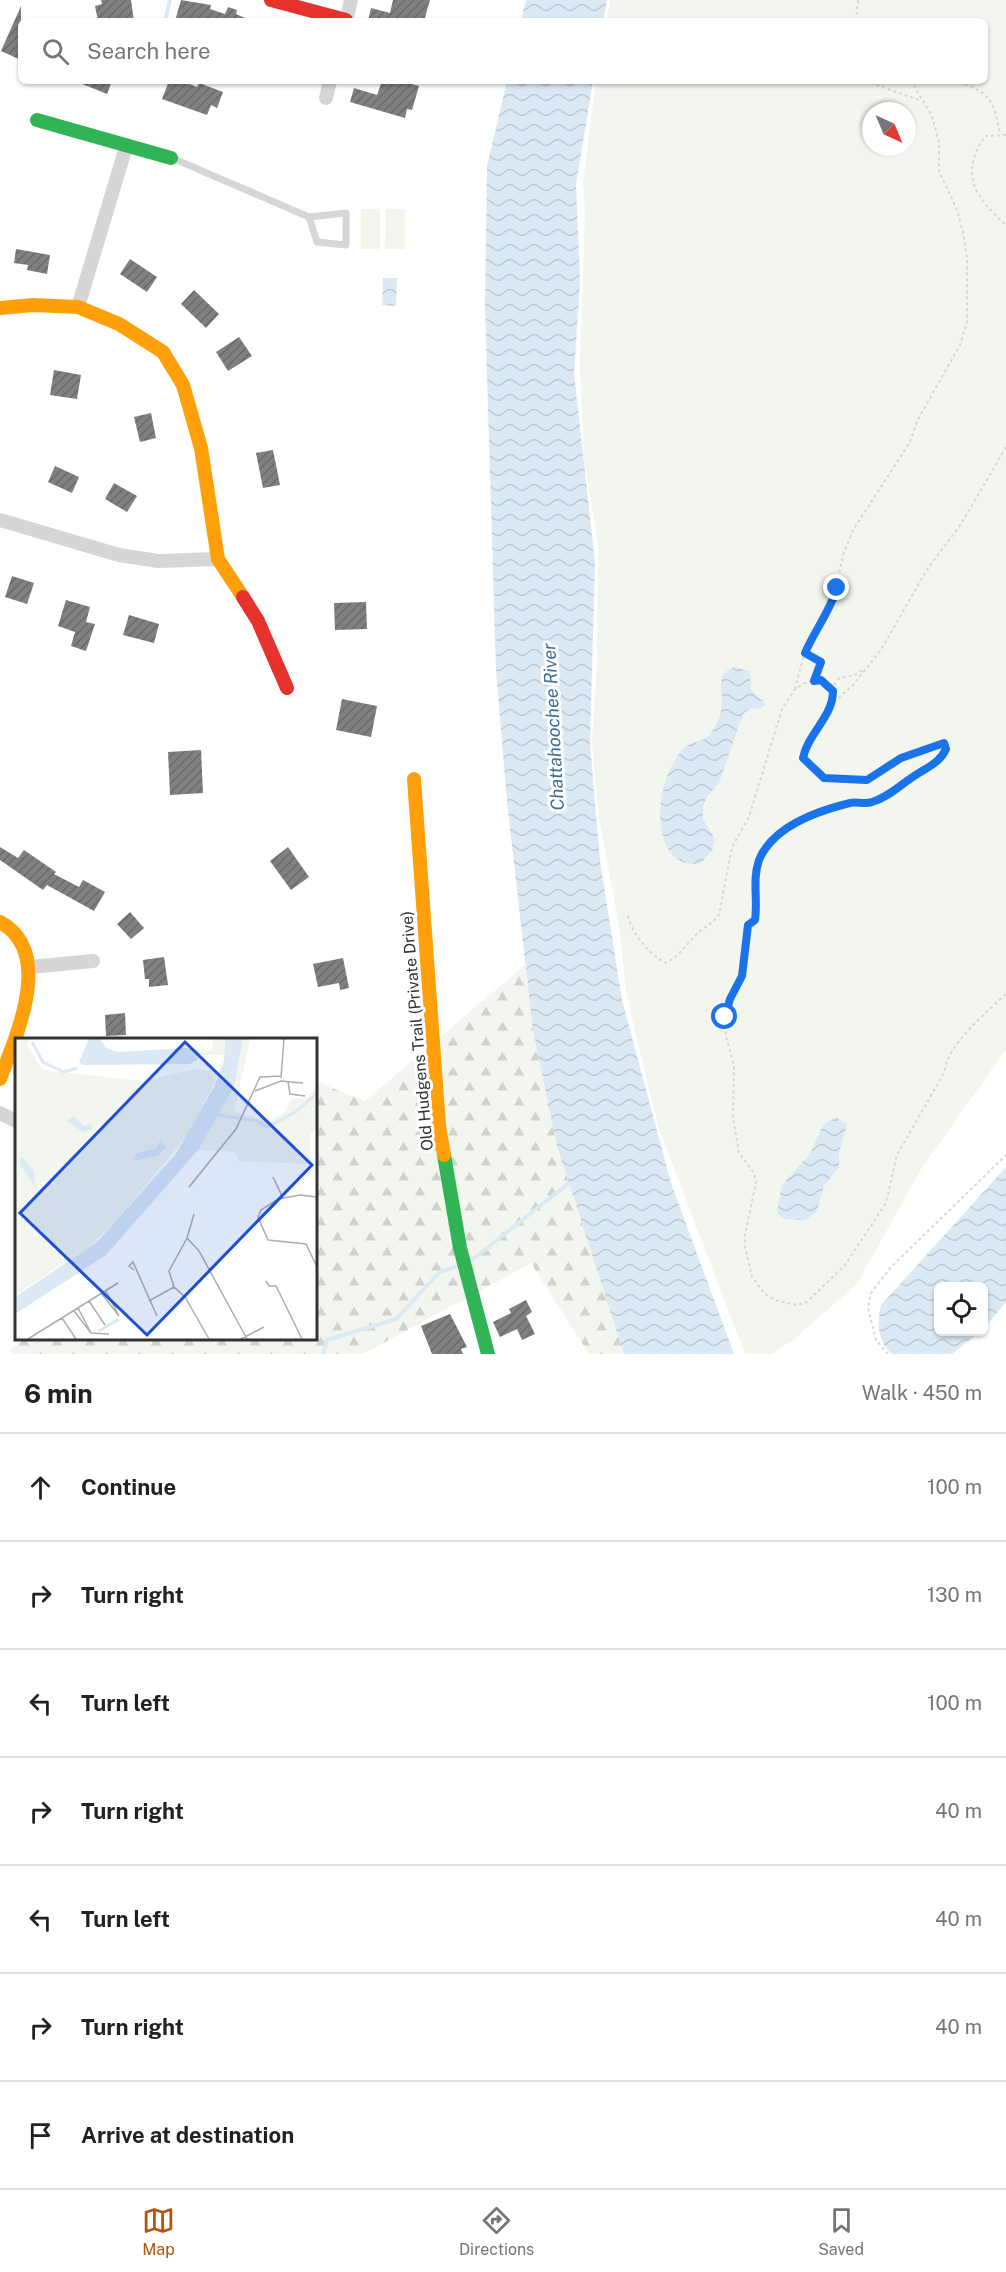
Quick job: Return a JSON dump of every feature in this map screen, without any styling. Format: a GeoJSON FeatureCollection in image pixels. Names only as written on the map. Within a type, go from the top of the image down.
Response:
{"type":"FeatureCollection","features":[{"type":"Feature","properties":{"kind":"street"},"geometry":{"type":"LineString","coordinates":[[271,0],[335,18]]}},
{"type":"Feature","properties":{"kind":"street"},"geometry":{"type":"LineString","coordinates":[[347,18],[351,0]]}},
{"type":"Feature","properties":{"kind":"street"},"geometry":{"type":"LineString","coordinates":[[326,98],[329,84]]}},
{"type":"Feature","properties":{"kind":"street"},"geometry":{"type":"LineString","coordinates":[[37,120],[171,158]]}},
{"type":"Feature","properties":{"kind":"street"},"geometry":{"type":"LineString","coordinates":[[78,307],[126,147]]}},
{"type":"Feature","properties":{"kind":"street"},"geometry":{"type":"LineString","coordinates":[[0,308],[33,305],[78,307],[119,324],[163,352],[183,385],[201,448],[218,559],[258,621],[287,688]]}},
{"type":"Feature","properties":{"kind":"street"},"geometry":{"type":"LineString","coordinates":[[0,520],[120,555],[158,561],[218,559]]}},
{"type":"Feature","properties":{"kind":"street","name":"Old Hudgens Trail (Private Drive)"},"geometry":{"type":"LineString","coordinates":[[414,779],[439,1126],[460,1248],[488,1354]]}},
{"type":"Feature","properties":{"kind":"street"},"geometry":{"type":"LineString","coordinates":[[0,922],[13,929],[30,967],[27,998],[15,1038]]}},
{"type":"Feature","properties":{"kind":"street"},"geometry":{"type":"LineString","coordinates":[[30,967],[93,962]]}},
{"type":"Feature","properties":{"kind":"street"},"geometry":{"type":"LineString","coordinates":[[0,1079],[15,1039]]}},
{"type":"Feature","properties":{"kind":"street"},"geometry":{"type":"LineString","coordinates":[[0,1113],[15,1120]]}},
{"type":"Feature","properties":{"kind":"lane"},"geometry":{"type":"LineString","coordinates":[[171,158],[309,217],[346,213],[346,245],[317,242],[309,217]]}},
{"type":"Feature","properties":{"kind":"path"},"geometry":{"type":"LineString","coordinates":[[856,18],[858,0]]}},
{"type":"Feature","properties":{"kind":"path"},"geometry":{"type":"LineString","coordinates":[[873,84],[921,101]]}},
{"type":"Feature","properties":{"kind":"path"},"geometry":{"type":"LineString","coordinates":[[628,916],[630,926],[640,941],[665,963],[675,959],[718,915],[732,847],[748,817],[782,709],[795,688],[815,628],[833,602],[843,555],[852,530],[910,442],[917,421],[960,345],[966,322],[968,259],[957,210],[939,171],[937,130],[932,116],[912,84]]}},
{"type":"Feature","properties":{"kind":"path"},"geometry":{"type":"LineString","coordinates":[[964,84],[976,87],[986,94],[998,113],[1000,135]]}},
{"type":"Feature","properties":{"kind":"path"},"geometry":{"type":"LineString","coordinates":[[1006,135],[985,136],[975,151],[970,169],[982,200],[1006,225]]}},
{"type":"Feature","properties":{"kind":"path"},"geometry":{"type":"LineString","coordinates":[[1006,447],[961,524],[926,571],[868,667],[833,703],[806,743],[803,758],[824,778],[867,780],[901,758],[924,748],[944,743],[946,749],[936,763],[884,797],[860,804],[852,802],[809,815],[792,825],[764,851],[758,863],[755,920],[748,925],[742,976],[730,999],[725,1017],[726,1036],[734,1066],[731,1094],[739,1153],[753,1172],[756,1182],[745,1235],[745,1247],[752,1277],[765,1294],[778,1301],[797,1305],[807,1302],[845,1265],[886,1203],[897,1155],[945,1071],[945,1061],[976,1023],[1006,994]]}},
{"type":"Feature","properties":{"kind":"path"},"geometry":{"type":"LineString","coordinates":[[805,653],[821,662],[814,681]]}},
{"type":"Feature","properties":{"kind":"path"},"geometry":{"type":"LineString","coordinates":[[831,690],[838,679],[854,675],[868,667]]}},
{"type":"Feature","properties":{"kind":"path"},"geometry":{"type":"LineString","coordinates":[[795,688],[821,680],[831,690],[833,703]]}},
{"type":"Feature","properties":{"kind":"path"},"geometry":{"type":"LineString","coordinates":[[888,1354],[876,1340],[868,1308],[871,1293],[891,1267],[1006,1155]]}},
{"type":"Feature","properties":{"kind":"green space"},"geometry":{"type":"Polygon","coordinates":[[[610,0],[1006,0],[1006,1049],[920,1171],[857,1284],[793,1340],[772,1354],[745,1354],[658,1126],[627,997],[619,926],[598,812],[592,741],[597,668],[598,542],[584,460],[580,367],[585,210],[583,183],[596,84],[988,84],[988,18],[607,18],[610,0]]]}},
{"type":"Feature","properties":{"kind":"green space"},"geometry":{"type":"Polygon","coordinates":[[[361,209],[380,209],[380,249],[361,249],[361,209]]]}},
{"type":"Feature","properties":{"kind":"green space"},"geometry":{"type":"Polygon","coordinates":[[[386,209],[405,209],[405,249],[385,249],[386,209]]]}},
{"type":"Feature","properties":{"kind":"green space"},"geometry":{"type":"Polygon","coordinates":[[[525,965],[533,1031],[557,1146],[624,1354],[589,1354],[531,1263],[363,1354],[12,1354],[9,1351],[24,1339],[316,1339],[316,1081],[365,1101],[525,965]]]}},
{"type":"Feature","properties":{"kind":"water"},"geometry":{"type":"Polygon","coordinates":[[[526,0],[607,0],[604,18],[522,18],[526,0]]]}},
{"type":"Feature","properties":{"kind":"water","name":"Chattahoochee River"},"geometry":{"type":"Polygon","coordinates":[[[506,84],[593,84],[576,184],[580,283],[574,373],[595,562],[590,744],[600,861],[622,1000],[671,1183],[734,1354],[624,1354],[557,1146],[533,1031],[507,801],[496,671],[485,306],[487,166],[506,84]]]}},
{"type":"Feature","properties":{"kind":"water"},"geometry":{"type":"Polygon","coordinates":[[[383,278],[397,278],[396,306],[382,305],[383,278]]]}},
{"type":"Feature","properties":{"kind":"water"},"geometry":{"type":"Polygon","coordinates":[[[735,667],[750,671],[751,690],[766,704],[762,708],[749,709],[743,714],[719,783],[707,797],[703,806],[703,819],[715,839],[713,849],[701,863],[687,863],[676,858],[668,849],[663,837],[660,808],[662,795],[674,761],[682,750],[705,738],[714,728],[721,708],[722,677],[729,669],[735,667]]]}},
{"type":"Feature","properties":{"kind":"water"},"geometry":{"type":"Polygon","coordinates":[[[836,1117],[847,1124],[839,1153],[839,1167],[824,1186],[817,1211],[806,1220],[783,1219],[777,1213],[782,1185],[809,1155],[823,1125],[836,1117]]]}},
{"type":"Feature","properties":{"kind":"water"},"geometry":{"type":"Polygon","coordinates":[[[1006,1167],[1006,1302],[988,1323],[988,1282],[934,1282],[934,1336],[975,1336],[952,1354],[892,1354],[883,1343],[879,1331],[881,1305],[1006,1167]]]}},
{"type":"Feature","properties":{"kind":"building"},"geometry":{"type":"Polygon","coordinates":[[[101,0],[131,0],[134,18],[97,18],[95,6],[102,4],[101,0]]]}},
{"type":"Feature","properties":{"kind":"building"},"geometry":{"type":"Polygon","coordinates":[[[181,0],[211,5],[210,9],[225,14],[228,7],[237,10],[236,14],[245,18],[176,18],[181,0]]]}},
{"type":"Feature","properties":{"kind":"building"},"geometry":{"type":"Polygon","coordinates":[[[393,0],[430,0],[425,18],[369,18],[371,8],[390,13],[393,0]]]}},
{"type":"Feature","properties":{"kind":"building"},"geometry":{"type":"Polygon","coordinates":[[[21,6],[21,18],[18,18],[18,59],[1,51],[21,6]]]}},
{"type":"Feature","properties":{"kind":"building"},"geometry":{"type":"Polygon","coordinates":[[[82,84],[111,84],[107,94],[82,84]]]}},
{"type":"Feature","properties":{"kind":"building"},"geometry":{"type":"Polygon","coordinates":[[[168,84],[190,84],[197,87],[202,84],[223,92],[217,108],[211,105],[207,115],[162,99],[168,84]]]}},
{"type":"Feature","properties":{"kind":"building"},"geometry":{"type":"Polygon","coordinates":[[[381,84],[419,86],[412,110],[407,109],[405,118],[350,102],[354,88],[377,95],[381,84]]]}},
{"type":"Feature","properties":{"kind":"building"},"geometry":{"type":"Polygon","coordinates":[[[16,249],[50,255],[47,274],[27,270],[28,265],[14,263],[16,249]]]}},
{"type":"Feature","properties":{"kind":"building"},"geometry":{"type":"Polygon","coordinates":[[[130,259],[157,277],[147,292],[120,274],[130,259]]]}},
{"type":"Feature","properties":{"kind":"building"},"geometry":{"type":"Polygon","coordinates":[[[194,290],[219,314],[206,328],[181,304],[194,290]]]}},
{"type":"Feature","properties":{"kind":"building"},"geometry":{"type":"Polygon","coordinates":[[[239,337],[252,356],[228,371],[216,352],[239,337]]]}},
{"type":"Feature","properties":{"kind":"building"},"geometry":{"type":"Polygon","coordinates":[[[54,370],[81,375],[77,399],[50,395],[54,370]]]}},
{"type":"Feature","properties":{"kind":"building"},"geometry":{"type":"Polygon","coordinates":[[[151,413],[156,438],[140,442],[134,417],[151,413]]]}},
{"type":"Feature","properties":{"kind":"building"},"geometry":{"type":"Polygon","coordinates":[[[273,450],[280,485],[263,488],[256,453],[273,450]]]}},
{"type":"Feature","properties":{"kind":"building"},"geometry":{"type":"Polygon","coordinates":[[[55,466],[79,477],[72,493],[48,482],[55,466]]]}},
{"type":"Feature","properties":{"kind":"building"},"geometry":{"type":"Polygon","coordinates":[[[114,483],[137,496],[127,512],[105,499],[114,483]]]}},
{"type":"Feature","properties":{"kind":"building"},"geometry":{"type":"Polygon","coordinates":[[[12,576],[34,583],[27,604],[5,597],[12,576]]]}},
{"type":"Feature","properties":{"kind":"building"},"geometry":{"type":"Polygon","coordinates":[[[66,600],[90,607],[86,622],[95,624],[86,651],[71,646],[75,632],[58,626],[66,600]]]}},
{"type":"Feature","properties":{"kind":"building"},"geometry":{"type":"Polygon","coordinates":[[[366,602],[367,629],[335,630],[334,603],[366,602]]]}},
{"type":"Feature","properties":{"kind":"building"},"geometry":{"type":"Polygon","coordinates":[[[129,615],[159,624],[154,643],[123,635],[129,615]]]}},
{"type":"Feature","properties":{"kind":"building"},"geometry":{"type":"Polygon","coordinates":[[[342,699],[377,706],[371,737],[336,730],[342,699]]]}},
{"type":"Feature","properties":{"kind":"building"},"geometry":{"type":"Polygon","coordinates":[[[201,750],[203,793],[170,795],[168,752],[201,750]]]}},
{"type":"Feature","properties":{"kind":"building"},"geometry":{"type":"Polygon","coordinates":[[[0,847],[18,858],[24,850],[56,872],[54,874],[79,887],[83,880],[105,892],[94,911],[47,885],[43,890],[0,860],[0,847]]]}},
{"type":"Feature","properties":{"kind":"building"},"geometry":{"type":"Polygon","coordinates":[[[288,847],[309,877],[291,890],[270,861],[288,847]]]}},
{"type":"Feature","properties":{"kind":"building"},"geometry":{"type":"Polygon","coordinates":[[[130,912],[144,928],[131,939],[117,924],[130,912]]]}},
{"type":"Feature","properties":{"kind":"building"},"geometry":{"type":"Polygon","coordinates":[[[164,957],[168,985],[149,987],[149,979],[145,979],[143,960],[164,957]]]}},
{"type":"Feature","properties":{"kind":"building"},"geometry":{"type":"Polygon","coordinates":[[[343,958],[349,988],[340,990],[339,983],[318,987],[313,964],[343,958]]]}},
{"type":"Feature","properties":{"kind":"building"},"geometry":{"type":"Polygon","coordinates":[[[125,1013],[126,1035],[106,1036],[105,1015],[125,1013]]]}},
{"type":"Feature","properties":{"kind":"building"},"geometry":{"type":"Polygon","coordinates":[[[526,1300],[532,1312],[526,1316],[535,1334],[522,1340],[517,1329],[500,1337],[493,1322],[511,1313],[509,1309],[526,1300]]]}},
{"type":"Feature","properties":{"kind":"building"},"geometry":{"type":"Polygon","coordinates":[[[450,1314],[467,1347],[461,1349],[463,1354],[432,1354],[421,1326],[450,1314]]]}},
{"type":"Feature","properties":{"kind":"waterway"},"geometry":{"type":"LineString","coordinates":[[166,18],[170,0]]}},
{"type":"Feature","properties":{"kind":"waterway"},"geometry":{"type":"LineString","coordinates":[[468,1263],[569,1183],[573,1184]]}},
{"type":"Feature","properties":{"kind":"waterway"},"geometry":{"type":"LineString","coordinates":[[323,1354],[327,1340],[396,1319],[440,1272],[458,1266]]}},
{"type":"Feature","properties":{"kind":"traffic: fast"},"geometry":{"type":"LineString","coordinates":[[37,120],[171,158]]}},
{"type":"Feature","properties":{"kind":"traffic: fast"},"geometry":{"type":"LineString","coordinates":[[444,1155],[460,1248],[488,1354]]}},
{"type":"Feature","properties":{"kind":"traffic: slow"},"geometry":{"type":"LineString","coordinates":[[0,308],[33,305],[78,307],[119,324],[163,352],[183,385],[201,448],[218,559],[243,597]]}},
{"type":"Feature","properties":{"kind":"traffic: slow"},"geometry":{"type":"LineString","coordinates":[[414,779],[439,1126],[444,1155]]}},
{"type":"Feature","properties":{"kind":"traffic: slow"},"geometry":{"type":"LineString","coordinates":[[0,922],[16,936],[25,953],[28,974],[27,996],[15,1038]]}},
{"type":"Feature","properties":{"kind":"traffic: slow"},"geometry":{"type":"LineString","coordinates":[[0,1079],[15,1038]]}},
{"type":"Feature","properties":{"kind":"traffic: jam"},"geometry":{"type":"LineString","coordinates":[[271,0],[338,18]]}},
{"type":"Feature","properties":{"kind":"traffic: jam"},"geometry":{"type":"LineString","coordinates":[[243,597],[258,621],[287,688]]}},
{"type":"Feature","properties":{"kind":"route"},"geometry":{"type":"LineString","coordinates":[[725,1017],[730,999],[742,976],[748,925],[755,920],[756,913],[755,877],[764,851],[792,825],[809,815],[852,802],[860,804],[884,797],[936,763],[946,749],[944,743],[924,748],[901,758],[867,780],[837,781],[824,778],[803,758],[806,743],[833,703],[833,691],[821,680],[814,681],[821,662],[805,653],[815,628],[833,602],[837,588]]}}]}
